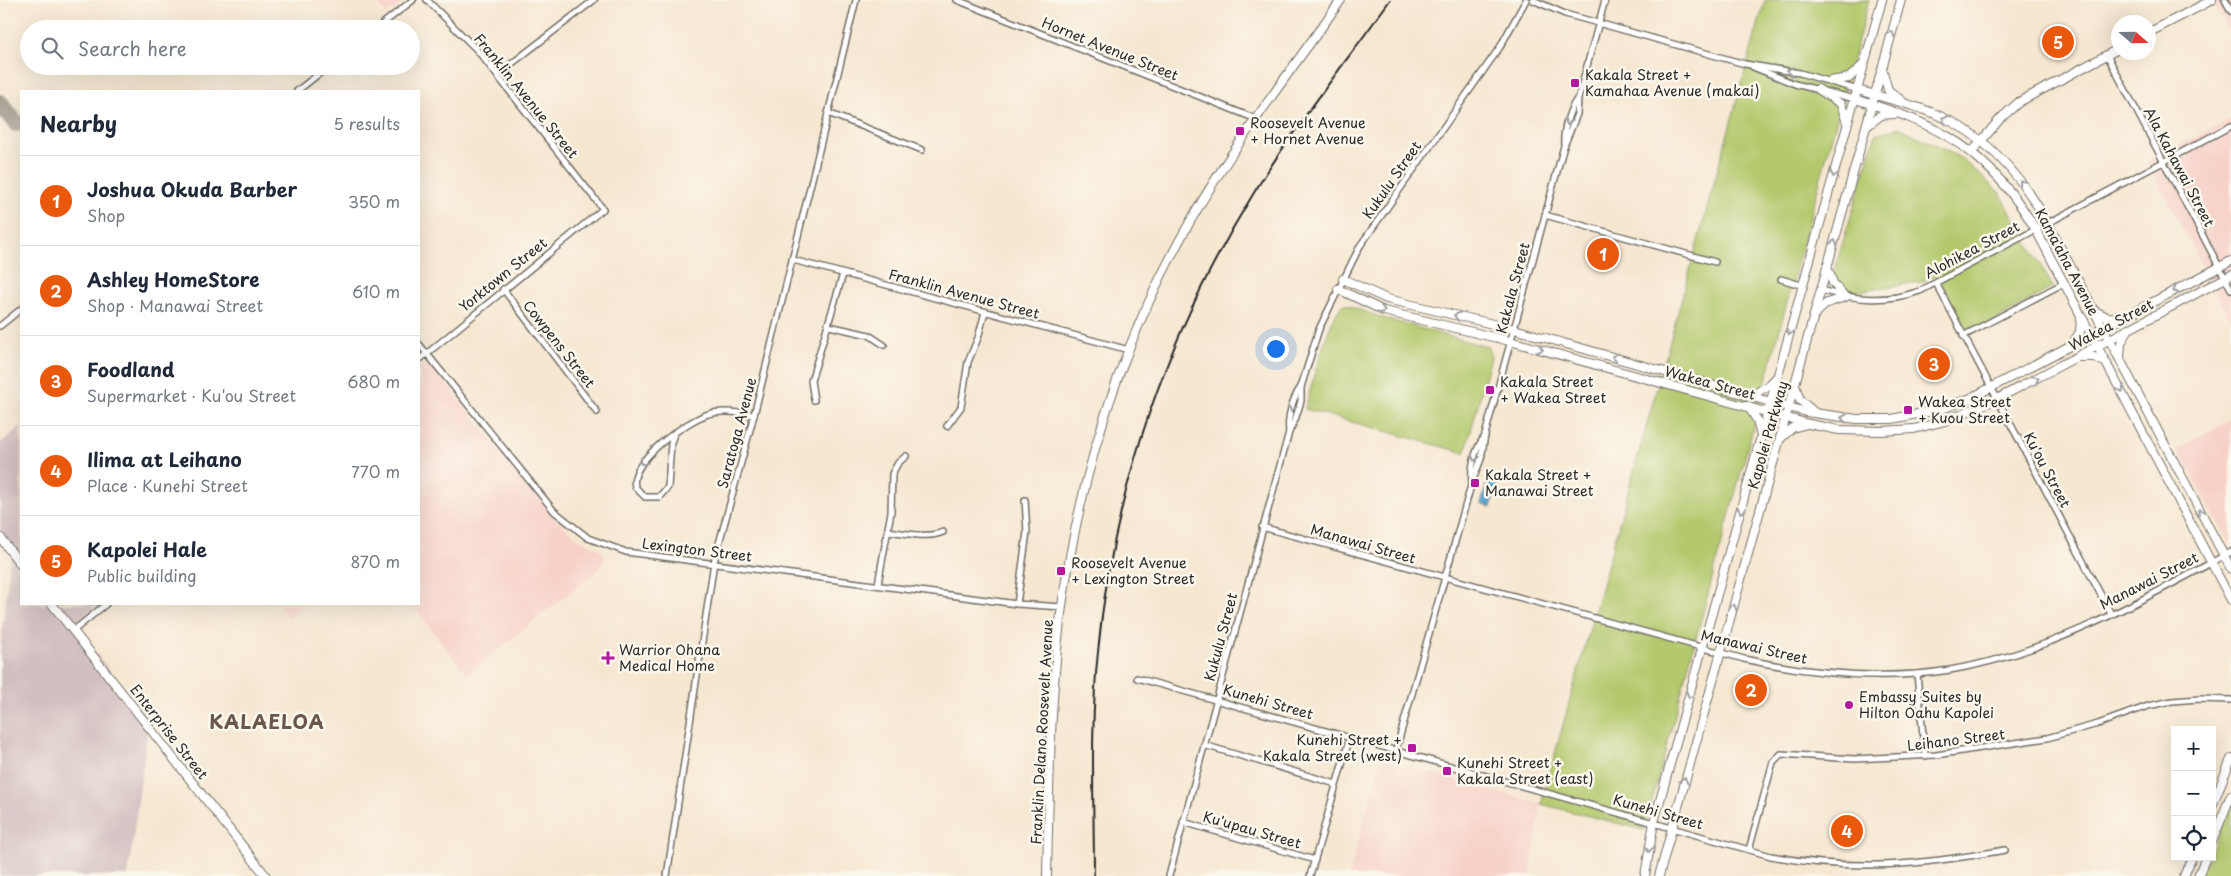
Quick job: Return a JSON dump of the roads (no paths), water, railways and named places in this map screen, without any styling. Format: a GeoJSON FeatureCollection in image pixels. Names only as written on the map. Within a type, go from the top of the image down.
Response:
{"type":"FeatureCollection","features":[{"type":"Feature","properties":{"kind":"street"},"geometry":{"type":"LineString","coordinates":[[387,20],[413,0]]}},
{"type":"Feature","properties":{"kind":"street","name":"Franklin Avenue Street"},"geometry":{"type":"LineString","coordinates":[[427,0],[477,50],[603,209]]}},
{"type":"Feature","properties":{"kind":"street"},"geometry":{"type":"LineString","coordinates":[[497,75],[594,0]]}},
{"type":"Feature","properties":{"kind":"street","name":"Saratoga Avenue"},"geometry":{"type":"LineString","coordinates":[[667,876],[714,562],[754,415],[856,0]]}},
{"type":"Feature","properties":{"kind":"street","name":"Hornet Avenue Street"},"geometry":{"type":"LineString","coordinates":[[957,0],[1256,119]]}},
{"type":"Feature","properties":{"kind":"street","name":"Franklin Delano Roosevelt Avenue"},"geometry":{"type":"LineString","coordinates":[[1047,876],[1054,697],[1062,607],[1072,546],[1106,412],[1129,350],[1157,285],[1186,229],[1217,176],[1341,0]]}},
{"type":"Feature","properties":{"kind":"street","name":"Kukulu Street"},"geometry":{"type":"LineString","coordinates":[[1169,876],[1262,527],[1289,432],[1295,420],[1300,401],[1301,387],[1319,329],[1360,246],[1500,47],[1526,0]]}},
{"type":"Feature","properties":{"kind":"street"},"geometry":{"type":"LineString","coordinates":[[1533,0],[1565,14],[1748,64],[1800,73],[1858,90]]}},
{"type":"Feature","properties":{"kind":"street","name":"Kakala Street"},"geometry":{"type":"LineString","coordinates":[[1396,750],[1472,482],[1472,468],[1477,449],[1485,435],[1564,146],[1565,131],[1573,105],[1578,99],[1605,0]]}},
{"type":"Feature","properties":{"kind":"street","name":"Kapolei Parkway"},"geometry":{"type":"LineString","coordinates":[[1645,876],[1654,822],[1882,0]]}},
{"type":"Feature","properties":{"kind":"street","name":"Kapolei Parkway"},"geometry":{"type":"LineString","coordinates":[[1660,876],[1671,827],[1901,0]]}},
{"type":"Feature","properties":{"kind":"street"},"geometry":{"type":"LineString","coordinates":[[2156,29],[2212,0]]}},
{"type":"Feature","properties":{"kind":"street"},"geometry":{"type":"LineString","coordinates":[[2225,0],[2231,11]]}},
{"type":"Feature","properties":{"kind":"street"},"geometry":{"type":"LineString","coordinates":[[1972,152],[2000,119],[2019,102],[2111,53]]}},
{"type":"Feature","properties":{"kind":"street","name":"Ala Kahawai Street"},"geometry":{"type":"LineString","coordinates":[[2107,55],[2219,267],[2228,276],[2231,289]]}},
{"type":"Feature","properties":{"kind":"street"},"geometry":{"type":"LineString","coordinates":[[1748,64],[1782,80],[1855,99]]}},
{"type":"Feature","properties":{"kind":"street"},"geometry":{"type":"LineString","coordinates":[[1830,81],[1848,78],[1865,64]]}},
{"type":"Feature","properties":{"kind":"street"},"geometry":{"type":"LineString","coordinates":[[1882,68],[1888,90],[1905,104]]}},
{"type":"Feature","properties":{"kind":"street"},"geometry":{"type":"LineString","coordinates":[[298,90],[317,75]]}},
{"type":"Feature","properties":{"kind":"street"},"geometry":{"type":"LineString","coordinates":[[1818,89],[1841,104],[1847,128]]}},
{"type":"Feature","properties":{"kind":"street","name":"Kama'aha Avenue"},"geometry":{"type":"LineString","coordinates":[[1858,90],[1905,104],[1952,122],[1981,141],[2015,174],[2048,224],[2120,361],[2228,553],[2231,569]]}},
{"type":"Feature","properties":{"kind":"street","name":"Kama'aha Avenue"},"geometry":{"type":"LineString","coordinates":[[1855,99],[1900,114],[1939,130],[1972,152],[2004,182],[2036,230],[2231,600]]}},
{"type":"Feature","properties":{"kind":"street"},"geometry":{"type":"LineString","coordinates":[[828,113],[922,150]]}},
{"type":"Feature","properties":{"kind":"street"},"geometry":{"type":"LineString","coordinates":[[1866,128],[1881,115],[1900,114]]}},
{"type":"Feature","properties":{"kind":"street","name":"Alohikea Street"},"geometry":{"type":"LineString","coordinates":[[1820,290],[1845,297],[1867,300],[1888,300],[1909,294],[1936,283],[2231,126]]}},
{"type":"Feature","properties":{"kind":"street","name":"Yorktown Street"},"geometry":{"type":"LineString","coordinates":[[420,359],[503,289],[603,209]]}},
{"type":"Feature","properties":{"kind":"street"},"geometry":{"type":"LineString","coordinates":[[1545,215],[1715,262]]}},
{"type":"Feature","properties":{"kind":"street","name":"Franklin Avenue Street"},"geometry":{"type":"LineString","coordinates":[[793,260],[1129,350]]}},
{"type":"Feature","properties":{"kind":"street","name":"Wakea Street"},"geometry":{"type":"LineString","coordinates":[[1343,279],[1387,299],[1514,329],[1788,407],[1857,419],[1904,418],[1942,409],[1991,388],[2231,261]]}},
{"type":"Feature","properties":{"kind":"street"},"geometry":{"type":"LineString","coordinates":[[1813,317],[1827,303],[1845,297],[1833,283],[1827,267]]}},
{"type":"Feature","properties":{"kind":"street"},"geometry":{"type":"LineString","coordinates":[[814,400],[811,382],[843,274]]}},
{"type":"Feature","properties":{"kind":"street","name":"Wakea Street"},"geometry":{"type":"LineString","coordinates":[[1338,289],[1384,311],[1510,341],[1809,424],[1854,431],[1914,429],[1953,418],[1997,399],[2228,276]]}},
{"type":"Feature","properties":{"kind":"street"},"geometry":{"type":"LineString","coordinates":[[1781,279],[1820,290]]}},
{"type":"Feature","properties":{"kind":"street","name":"Ku'ou Street"},"geometry":{"type":"LineString","coordinates":[[1936,283],[2111,614]]}},
{"type":"Feature","properties":{"kind":"street"},"geometry":{"type":"LineString","coordinates":[[1963,336],[2064,283]]}},
{"type":"Feature","properties":{"kind":"street","name":"Cowpens Street"},"geometry":{"type":"LineString","coordinates":[[503,289],[598,412]]}},
{"type":"Feature","properties":{"kind":"street"},"geometry":{"type":"LineString","coordinates":[[0,326],[20,310]]}},
{"type":"Feature","properties":{"kind":"street"},"geometry":{"type":"LineString","coordinates":[[2093,310],[2107,317],[2122,318]]}},
{"type":"Feature","properties":{"kind":"street"},"geometry":{"type":"LineString","coordinates":[[946,426],[961,406],[968,362],[986,312]]}},
{"type":"Feature","properties":{"kind":"street"},"geometry":{"type":"LineString","coordinates":[[2070,347],[2080,332],[2081,314]]}},
{"type":"Feature","properties":{"kind":"street"},"geometry":{"type":"LineString","coordinates":[[829,326],[869,336],[884,345]]}},
{"type":"Feature","properties":{"kind":"street"},"geometry":{"type":"LineString","coordinates":[[2120,361],[2121,343],[2128,330]]}},
{"type":"Feature","properties":{"kind":"street","name":"Lexington Street"},"geometry":{"type":"LineString","coordinates":[[420,345],[554,511],[570,526],[598,543],[626,552],[714,562],[1017,604],[1062,607]]}},
{"type":"Feature","properties":{"kind":"street"},"geometry":{"type":"LineString","coordinates":[[2078,357],[2094,357],[2107,364]]}},
{"type":"Feature","properties":{"kind":"street"},"geometry":{"type":"LineString","coordinates":[[1748,396],[1768,386],[1779,375]]}},
{"type":"Feature","properties":{"kind":"street"},"geometry":{"type":"LineString","coordinates":[[1795,384],[1800,400],[1816,413]]}},
{"type":"Feature","properties":{"kind":"street"},"geometry":{"type":"LineString","coordinates":[[1746,405],[1757,420],[1761,438]]}},
{"type":"Feature","properties":{"kind":"street"},"geometry":{"type":"LineString","coordinates":[[674,434],[671,443],[668,487],[658,497],[645,496],[635,486],[635,473],[654,450],[674,434],[697,420],[718,412],[754,415]]}},
{"type":"Feature","properties":{"kind":"street"},"geometry":{"type":"LineString","coordinates":[[1779,440],[1792,428],[1809,424]]}},
{"type":"Feature","properties":{"kind":"street"},"geometry":{"type":"LineString","coordinates":[[878,584],[888,531],[892,474],[898,463],[906,456]]}},
{"type":"Feature","properties":{"kind":"street"},"geometry":{"type":"LineString","coordinates":[[1017,604],[1026,532],[1024,500]]}},
{"type":"Feature","properties":{"kind":"street","name":"Manawai Street"},"geometry":{"type":"LineString","coordinates":[[1262,527],[1720,653],[1774,666],[1824,673],[1869,675],[1917,674],[1971,666],[2014,654],[2057,639],[2111,614],[2228,553]]}},
{"type":"Feature","properties":{"kind":"street"},"geometry":{"type":"LineString","coordinates":[[888,531],[927,535],[936,535],[943,532]]}},
{"type":"Feature","properties":{"kind":"street"},"geometry":{"type":"LineString","coordinates":[[0,537],[20,564]]}},
{"type":"Feature","properties":{"kind":"street","name":"Enterprise Street"},"geometry":{"type":"LineString","coordinates":[[53,605],[266,876]]}},
{"type":"Feature","properties":{"kind":"street"},"geometry":{"type":"LineString","coordinates":[[72,631],[105,605]]}},
{"type":"Feature","properties":{"kind":"street"},"geometry":{"type":"LineString","coordinates":[[1917,674],[1925,756]]}},
{"type":"Feature","properties":{"kind":"street","name":"Kunehi Street"},"geometry":{"type":"LineString","coordinates":[[1137,678],[1749,850],[1813,863],[1878,866],[1920,864],[2005,850]]}},
{"type":"Feature","properties":{"kind":"street","name":"Leihano Street"},"geometry":{"type":"LineString","coordinates":[[1749,850],[1773,762],[1778,755],[1784,753],[1817,758],[1868,760],[1925,756],[2047,738],[2172,701],[2199,699],[2231,700]]}},
{"type":"Feature","properties":{"kind":"street"},"geometry":{"type":"LineString","coordinates":[[1310,876],[1350,737]]}},
{"type":"Feature","properties":{"kind":"street"},"geometry":{"type":"LineString","coordinates":[[1204,745],[1336,784]]}},
{"type":"Feature","properties":{"kind":"street"},"geometry":{"type":"LineString","coordinates":[[2216,796],[2231,759]]}},
{"type":"Feature","properties":{"kind":"street"},"geometry":{"type":"LineString","coordinates":[[2216,832],[2231,795]]}},
{"type":"Feature","properties":{"kind":"street","name":"Ku'upau Street"},"geometry":{"type":"LineString","coordinates":[[1183,822],[1315,860]]}},
{"type":"Feature","properties":{"kind":"street"},"geometry":{"type":"LineString","coordinates":[[2184,876],[2190,861]]}},
{"type":"Feature","properties":{"kind":"street"},"geometry":{"type":"LineString","coordinates":[[2198,876],[2204,861]]}},
{"type":"Feature","properties":{"kind":"water"},"geometry":{"type":"Polygon","coordinates":[[[1488,480],[1498,482],[1491,507],[1481,504],[1488,480]]]}},
{"type":"Feature","properties":{"kind":"railway"},"geometry":{"type":"LineString","coordinates":[[1094,876],[1094,708],[1105,591],[1131,471],[1150,412],[1171,355],[1196,299],[1224,244],[1287,142],[1390,0]]}},
{"type":"Feature","properties":{"kind":"place","name":"Kapolei Hale"},"geometry":{"type":"Point","coordinates":[2058,42]}},
{"type":"Feature","properties":{"kind":"place","name":"Kakala Street + Kamahaa Avenue (makai)"},"geometry":{"type":"Point","coordinates":[1575,83]}},
{"type":"Feature","properties":{"kind":"place","name":"Roosevelt Avenue + Hornet Avenue"},"geometry":{"type":"Point","coordinates":[1240,131]}},
{"type":"Feature","properties":{"kind":"place","name":"Joshua Okuda Barber"},"geometry":{"type":"Point","coordinates":[1603,254]}},
{"type":"Feature","properties":{"kind":"place","name":"Foodland"},"geometry":{"type":"Point","coordinates":[1934,364]}},
{"type":"Feature","properties":{"kind":"place","name":"Kakala Street + Wakea Street"},"geometry":{"type":"Point","coordinates":[1490,390]}},
{"type":"Feature","properties":{"kind":"place","name":"Wakea Street + Kuou Street"},"geometry":{"type":"Point","coordinates":[1908,410]}},
{"type":"Feature","properties":{"kind":"place","name":"Kakala Street + Manawai Street"},"geometry":{"type":"Point","coordinates":[1475,483]}},
{"type":"Feature","properties":{"kind":"place","name":"Roosevelt Avenue + Lexington Street"},"geometry":{"type":"Point","coordinates":[1061,571]}},
{"type":"Feature","properties":{"kind":"place","name":"Warrior Ohana Medical Home"},"geometry":{"type":"Point","coordinates":[608,658]}},
{"type":"Feature","properties":{"kind":"place","name":"Ashley HomeStore"},"geometry":{"type":"Point","coordinates":[1751,690]}},
{"type":"Feature","properties":{"kind":"place","name":"Embassy Suites by Hilton Oahu Kapolei"},"geometry":{"type":"Point","coordinates":[1849,705]}},
{"type":"Feature","properties":{"kind":"place","name":"Kunehi Street + Kakala Street (west)"},"geometry":{"type":"Point","coordinates":[1412,748]}},
{"type":"Feature","properties":{"kind":"place","name":"Kunehi Street + Kakala Street (east)"},"geometry":{"type":"Point","coordinates":[1447,771]}},
{"type":"Feature","properties":{"kind":"place","name":"Ilima at Leihano"},"geometry":{"type":"Point","coordinates":[1847,831]}},
{"type":"Feature","properties":{"kind":"district","name":"KALAELOA"},"geometry":{"type":"Point","coordinates":[267,722]}}]}
